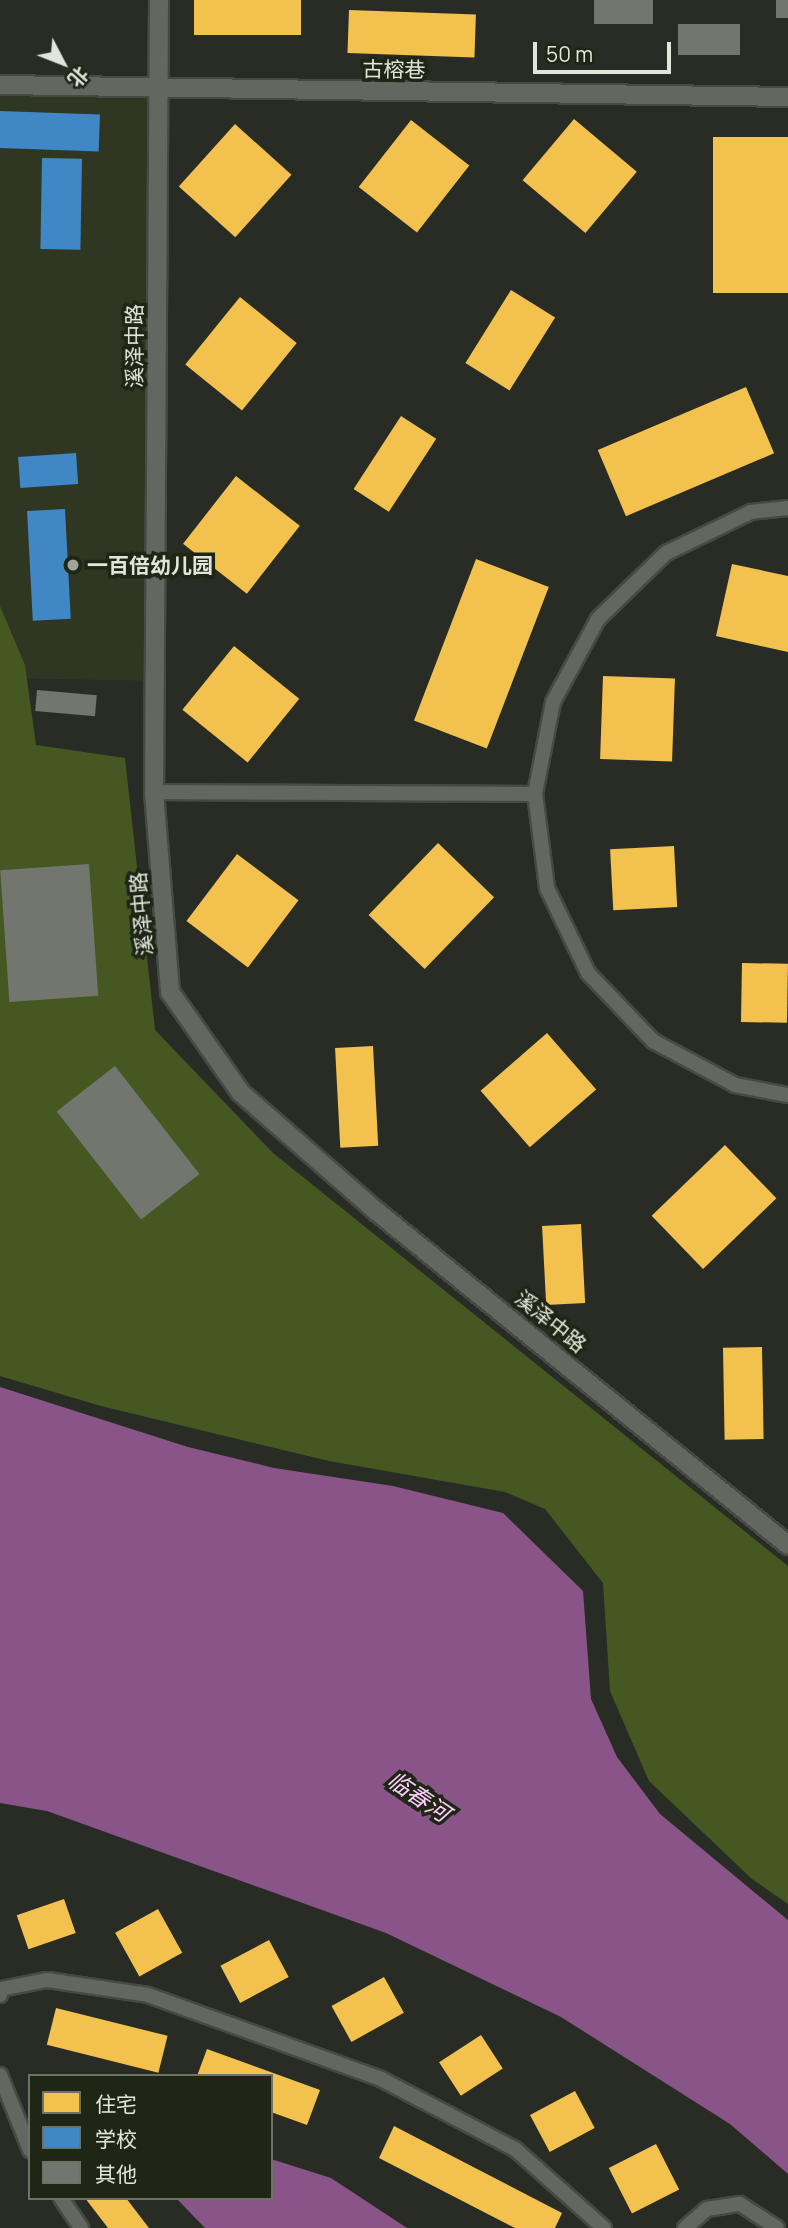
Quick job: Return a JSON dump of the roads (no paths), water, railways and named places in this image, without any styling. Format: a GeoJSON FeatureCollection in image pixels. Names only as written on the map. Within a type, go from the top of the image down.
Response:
{"type":"FeatureCollection","features":[{"type":"Feature","properties":{"kind":"street","name":"溪泽中路"},"geometry":{"type":"LineString","coordinates":[[159,0],[154,792],[170,992],[241,1093],[375,1210],[788,1545]]}},
{"type":"Feature","properties":{"kind":"street","name":"古榕巷"},"geometry":{"type":"LineString","coordinates":[[0,85],[788,97]]}},
{"type":"Feature","properties":{"kind":"street"},"geometry":{"type":"LineString","coordinates":[[788,508],[751,512],[666,553],[598,618],[552,702],[535,794],[547,888],[588,973],[653,1041],[735,1085],[788,1095]]}},
{"type":"Feature","properties":{"kind":"street"},"geometry":{"type":"LineString","coordinates":[[154,792],[535,794]]}},
{"type":"Feature","properties":{"kind":"street"},"geometry":{"type":"LineString","coordinates":[[0,1995],[1,1989],[47,1980],[148,1995],[356,2069],[514,2149],[604,2228]]}},
{"type":"Feature","properties":{"kind":"street"},"geometry":{"type":"LineString","coordinates":[[0,2075],[28,2145]]}},
{"type":"Feature","properties":{"kind":"street"},"geometry":{"type":"LineString","coordinates":[[62,2200],[80,2228]]}},
{"type":"Feature","properties":{"kind":"street"},"geometry":{"type":"LineString","coordinates":[[685,2228],[707,2209],[740,2204],[777,2228]]}},
{"type":"Feature","properties":{"kind":"water","name":"临春河"},"geometry":{"type":"Polygon","coordinates":[[[0,1387],[188,1447],[274,1468],[393,1486],[503,1513],[583,1591],[591,1699],[617,1757],[660,1814],[788,1920],[788,2174],[730,2124],[561,2017],[386,1933],[47,1811],[0,1803],[0,1387]]]}},
{"type":"Feature","properties":{"kind":"water"},"geometry":{"type":"Polygon","coordinates":[[[273,2160],[331,2178],[407,2228],[205,2228],[178,2200],[273,2200],[273,2160]]]}},
{"type":"Feature","properties":{"kind":"place","name":"一百倍幼儿园"},"geometry":{"type":"Point","coordinates":[73,565]}}]}
